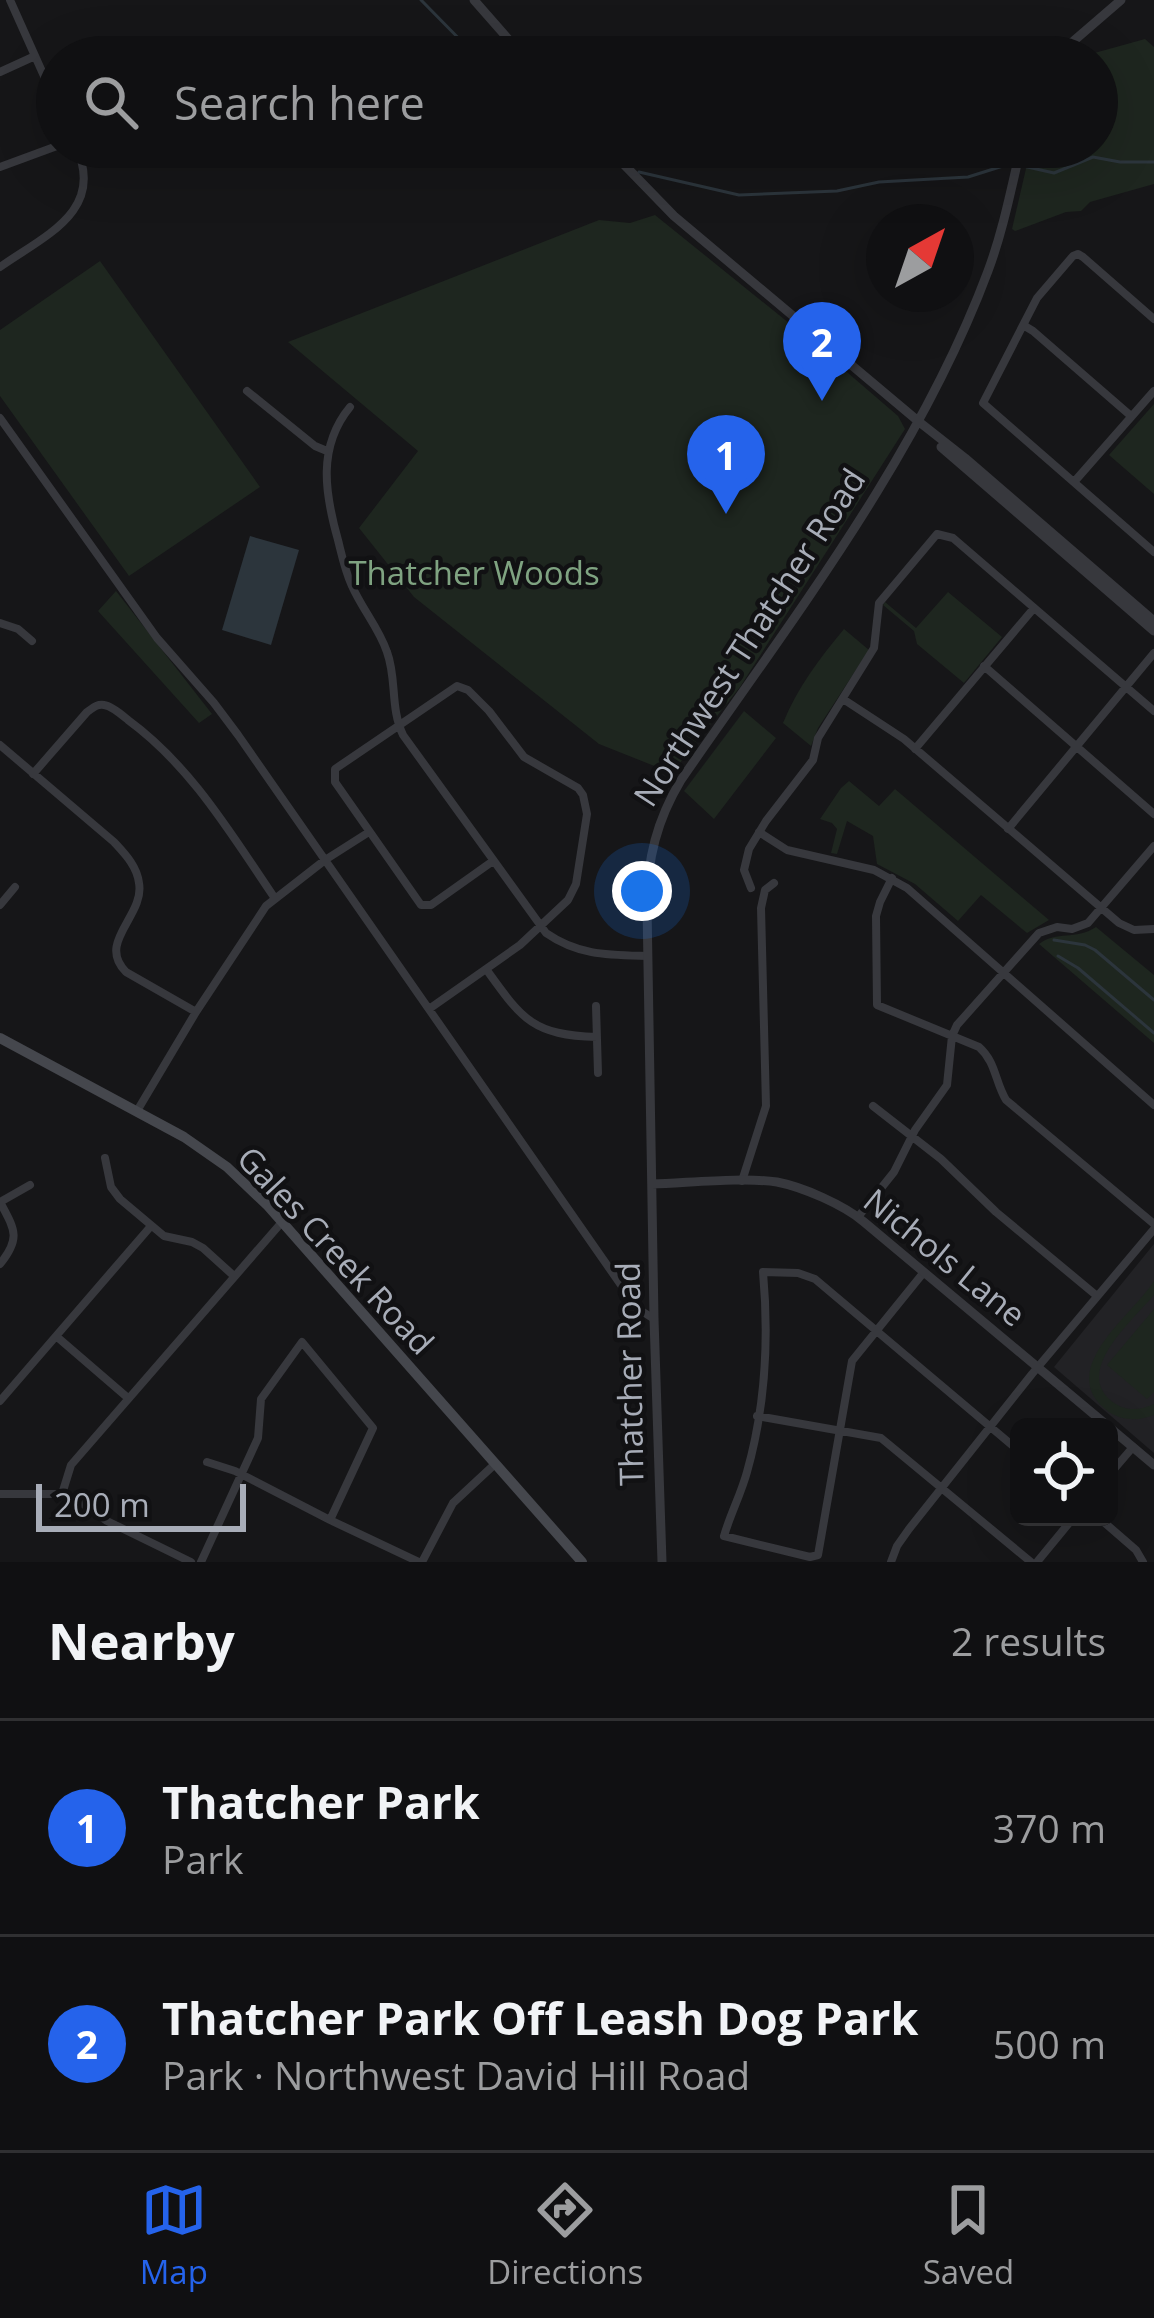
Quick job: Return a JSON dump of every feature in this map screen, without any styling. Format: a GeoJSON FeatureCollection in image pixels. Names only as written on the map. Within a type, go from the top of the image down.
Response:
{"type":"FeatureCollection","features":[{"type":"Feature","properties":{"kind":"main road","name":"Gales Creek Road"},"geometry":{"type":"LineString","coordinates":[[0,1038],[211,1154],[241,1180],[582,1562]]}},
{"type":"Feature","properties":{"kind":"street"},"geometry":{"type":"LineString","coordinates":[[0,72],[35,56],[10,0]]}},
{"type":"Feature","properties":{"kind":"street"},"geometry":{"type":"LineString","coordinates":[[474,0],[506,36]]}},
{"type":"Feature","properties":{"kind":"street"},"geometry":{"type":"LineString","coordinates":[[1079,36],[1121,0]]}},
{"type":"Feature","properties":{"kind":"street"},"geometry":{"type":"LineString","coordinates":[[0,167],[36,154]]}},
{"type":"Feature","properties":{"kind":"street"},"geometry":{"type":"LineString","coordinates":[[0,267],[64,223],[83,194],[84,168]]}},
{"type":"Feature","properties":{"kind":"street"},"geometry":{"type":"LineString","coordinates":[[627,168],[674,216],[1154,621]]}},
{"type":"Feature","properties":{"kind":"street","name":"Northwest Thatcher Road"},"geometry":{"type":"LineString","coordinates":[[652,1184],[649,860],[657,828],[667,805],[815,586],[917,421],[980,291],[1016,168]]}},
{"type":"Feature","properties":{"kind":"street"},"geometry":{"type":"LineString","coordinates":[[1154,319],[1078,254],[1043,290],[983,403],[1154,551]]}},
{"type":"Feature","properties":{"kind":"street"},"geometry":{"type":"LineString","coordinates":[[1023,325],[1131,416]]}},
{"type":"Feature","properties":{"kind":"street"},"geometry":{"type":"LineString","coordinates":[[247,391],[328,452]]}},
{"type":"Feature","properties":{"kind":"street"},"geometry":{"type":"LineString","coordinates":[[1074,482],[1154,391]]}},
{"type":"Feature","properties":{"kind":"street"},"geometry":{"type":"LineString","coordinates":[[350,406],[337,424],[328,452],[327,503],[352,587],[388,655],[398,724],[540,928],[593,955],[648,956]]}},
{"type":"Feature","properties":{"kind":"street"},"geometry":{"type":"LineString","coordinates":[[0,418],[157,638],[226,719],[637,1308],[654,1319]]}},
{"type":"Feature","properties":{"kind":"street"},"geometry":{"type":"LineString","coordinates":[[917,421],[921,430],[1154,632]]}},
{"type":"Feature","properties":{"kind":"street"},"geometry":{"type":"LineString","coordinates":[[751,888],[744,859],[813,760],[818,738],[875,645],[879,603],[933,537],[943,533],[957,541],[1154,711]]}},
{"type":"Feature","properties":{"kind":"street"},"geometry":{"type":"LineString","coordinates":[[915,748],[1034,608]]}},
{"type":"Feature","properties":{"kind":"street"},"geometry":{"type":"LineString","coordinates":[[0,623],[32,641]]}},
{"type":"Feature","properties":{"kind":"street"},"geometry":{"type":"LineString","coordinates":[[1008,829],[1154,653]]}},
{"type":"Feature","properties":{"kind":"street"},"geometry":{"type":"LineString","coordinates":[[984,666],[1154,814]]}},
{"type":"Feature","properties":{"kind":"street"},"geometry":{"type":"LineString","coordinates":[[429,1009],[540,928],[568,900],[576,884],[586,804],[578,788],[524,757],[489,710],[462,687],[449,688],[333,773],[369,832],[425,907],[493,861]]}},
{"type":"Feature","properties":{"kind":"street"},"geometry":{"type":"LineString","coordinates":[[843,699],[890,727],[1125,927],[1154,929]]}},
{"type":"Feature","properties":{"kind":"street"},"geometry":{"type":"LineString","coordinates":[[34,774],[87,712],[106,705],[136,725],[177,764],[274,896]]}},
{"type":"Feature","properties":{"kind":"street"},"geometry":{"type":"LineString","coordinates":[[0,745],[128,858],[140,895],[116,944],[118,964],[196,1012]]}},
{"type":"Feature","properties":{"kind":"street"},"geometry":{"type":"LineString","coordinates":[[136,1111],[240,942],[274,896],[369,832]]}},
{"type":"Feature","properties":{"kind":"street"},"geometry":{"type":"LineString","coordinates":[[759,832],[794,853],[868,869],[912,891],[1154,1105]]}},
{"type":"Feature","properties":{"kind":"street"},"geometry":{"type":"LineString","coordinates":[[858,1216],[894,1172],[947,1085],[957,1025],[1039,933],[1082,926],[1154,846]]}},
{"type":"Feature","properties":{"kind":"street"},"geometry":{"type":"LineString","coordinates":[[891,1562],[903,1537],[1154,1227],[1006,1100],[985,1052],[877,1005],[876,916],[892,878]]}},
{"type":"Feature","properties":{"kind":"street"},"geometry":{"type":"LineString","coordinates":[[742,1182],[766,1106],[760,908],[765,890],[774,883]]}},
{"type":"Feature","properties":{"kind":"street"},"geometry":{"type":"LineString","coordinates":[[0,905],[15,887]]}},
{"type":"Feature","properties":{"kind":"street"},"geometry":{"type":"LineString","coordinates":[[486,969],[514,1008],[540,1028],[596,1037]]}},
{"type":"Feature","properties":{"kind":"street"},"geometry":{"type":"LineString","coordinates":[[596,1006],[598,1073]]}},
{"type":"Feature","properties":{"kind":"street"},"geometry":{"type":"LineString","coordinates":[[873,1106],[1097,1296]]}},
{"type":"Feature","properties":{"kind":"street"},"geometry":{"type":"LineString","coordinates":[[105,1158],[115,1193],[151,1226],[164,1236],[203,1248],[234,1276]]}},
{"type":"Feature","properties":{"kind":"street","name":"Nichols Lane"},"geometry":{"type":"LineString","coordinates":[[652,1184],[770,1181],[793,1186],[858,1216],[1098,1418]]}},
{"type":"Feature","properties":{"kind":"street","name":"Thatcher Road"},"geometry":{"type":"LineString","coordinates":[[652,1184],[662,1562]]}},
{"type":"Feature","properties":{"kind":"street"},"geometry":{"type":"LineString","coordinates":[[0,1264],[15,1238],[0,1202],[30,1185]]}},
{"type":"Feature","properties":{"kind":"street"},"geometry":{"type":"LineString","coordinates":[[62,1494],[71,1465],[282,1222]]}},
{"type":"Feature","properties":{"kind":"street"},"geometry":{"type":"LineString","coordinates":[[0,1401],[151,1226]]}},
{"type":"Feature","properties":{"kind":"street"},"geometry":{"type":"LineString","coordinates":[[923,1272],[874,1330],[849,1368],[818,1555],[724,1535],[745,1478],[757,1416],[766,1348],[763,1272],[798,1273],[814,1279],[874,1330],[1010,1443]]}},
{"type":"Feature","properties":{"kind":"street"},"geometry":{"type":"LineString","coordinates":[[56,1336],[128,1398]]}},
{"type":"Feature","properties":{"kind":"street"},"geometry":{"type":"LineString","coordinates":[[201,1562],[258,1438],[261,1399],[302,1342],[374,1428],[330,1520]]}},
{"type":"Feature","properties":{"kind":"street"},"geometry":{"type":"LineString","coordinates":[[757,1416],[881,1438],[1034,1562],[1066,1526]]}},
{"type":"Feature","properties":{"kind":"street","name":"Nichols Lane"},"geometry":{"type":"LineString","coordinates":[[1118,1434],[1154,1465]]}},
{"type":"Feature","properties":{"kind":"street"},"geometry":{"type":"LineString","coordinates":[[1118,1464],[1133,1447]]}},
{"type":"Feature","properties":{"kind":"street"},"geometry":{"type":"LineString","coordinates":[[207,1462],[420,1562],[453,1503],[495,1464]]}},
{"type":"Feature","properties":{"kind":"street"},"geometry":{"type":"LineString","coordinates":[[0,1494],[62,1494],[191,1562]]}},
{"type":"Feature","properties":{"kind":"street"},"geometry":{"type":"LineString","coordinates":[[1108,1526],[1143,1562]]}},
{"type":"Feature","properties":{"kind":"shaded area"},"geometry":{"type":"Polygon","coordinates":[[[250,536],[299,550],[271,645],[222,630],[250,536]]]}},
{"type":"Feature","properties":{"kind":"shaded area"},"geometry":{"type":"Polygon","coordinates":[[[1154,1244],[1154,1453],[1054,1367],[1154,1244]]]}},
{"type":"Feature","properties":{"kind":"green space"},"geometry":{"type":"Polygon","coordinates":[[[1145,39],[1154,47],[1154,184],[1015,231],[1026,168],[1118,168],[1118,46],[1145,39]]]}},
{"type":"Feature","properties":{"kind":"green space","name":"Thatcher Woods"},"geometry":{"type":"Polygon","coordinates":[[[655,215],[805,336],[898,416],[905,429],[740,687],[672,773],[599,744],[414,597],[359,528],[418,451],[288,342],[599,220],[630,223],[655,215]]]}},
{"type":"Feature","properties":{"kind":"green space"},"geometry":{"type":"Polygon","coordinates":[[[100,261],[260,487],[129,576],[0,396],[0,330],[100,261]]]}},
{"type":"Feature","properties":{"kind":"green space"},"geometry":{"type":"Polygon","coordinates":[[[1154,404],[1154,494],[1109,455],[1154,404]]]}},
{"type":"Feature","properties":{"kind":"green space"},"geometry":{"type":"Polygon","coordinates":[[[116,591],[212,714],[199,723],[98,611],[116,591]]]}},
{"type":"Feature","properties":{"kind":"green space"},"geometry":{"type":"Polygon","coordinates":[[[948,592],[1002,637],[964,683],[917,644],[914,631],[883,605],[885,602],[916,628],[948,592]]]}},
{"type":"Feature","properties":{"kind":"green space"},"geometry":{"type":"Polygon","coordinates":[[[844,629],[869,650],[811,746],[783,723],[795,697],[844,629]]]}},
{"type":"Feature","properties":{"kind":"green space"},"geometry":{"type":"Polygon","coordinates":[[[744,711],[776,738],[714,819],[684,791],[744,711]]]}},
{"type":"Feature","properties":{"kind":"green space"},"geometry":{"type":"Polygon","coordinates":[[[849,781],[879,806],[895,789],[1049,920],[1027,933],[981,895],[958,921],[915,884],[877,864],[873,836],[847,821],[837,854],[831,853],[837,829],[820,819],[849,781]]]}},
{"type":"Feature","properties":{"kind":"green space"},"geometry":{"type":"Polygon","coordinates":[[[1096,927],[1154,975],[1154,1043],[1039,944],[1096,927]]]}},
{"type":"Feature","properties":{"kind":"green space"},"geometry":{"type":"Polygon","coordinates":[[[1154,1281],[1154,1295],[1112,1344],[1099,1373],[1101,1387],[1114,1403],[1131,1409],[1154,1404],[1154,1415],[1125,1418],[1109,1412],[1094,1396],[1089,1379],[1102,1344],[1154,1281]]]}},
{"type":"Feature","properties":{"kind":"green space"},"geometry":{"type":"Polygon","coordinates":[[[1154,1309],[1154,1392],[1147,1399],[1107,1365],[1154,1309]]]}},
{"type":"Feature","properties":{"kind":"waterway"},"geometry":{"type":"LineString","coordinates":[[421,0],[456,36]]}},
{"type":"Feature","properties":{"kind":"waterway"},"geometry":{"type":"LineString","coordinates":[[1118,162],[1154,162]]}},
{"type":"Feature","properties":{"kind":"waterway"},"geometry":{"type":"LineString","coordinates":[[639,172],[739,195],[837,191],[879,182],[968,177],[997,168]]}},
{"type":"Feature","properties":{"kind":"waterway"},"geometry":{"type":"LineString","coordinates":[[1032,168],[1054,173],[1066,168]]}},
{"type":"Feature","properties":{"kind":"waterway"},"geometry":{"type":"LineString","coordinates":[[1054,940],[1095,950],[1154,1000]]}},
{"type":"Feature","properties":{"kind":"waterway"},"geometry":{"type":"LineString","coordinates":[[1058,956],[1154,1033]]}},
{"type":"Feature","properties":{"kind":"place","name":"Thatcher Park Off Leash Dog Park"},"geometry":{"type":"Point","coordinates":[822,401]}},
{"type":"Feature","properties":{"kind":"place","name":"Thatcher Park"},"geometry":{"type":"Point","coordinates":[726,514]}}]}
